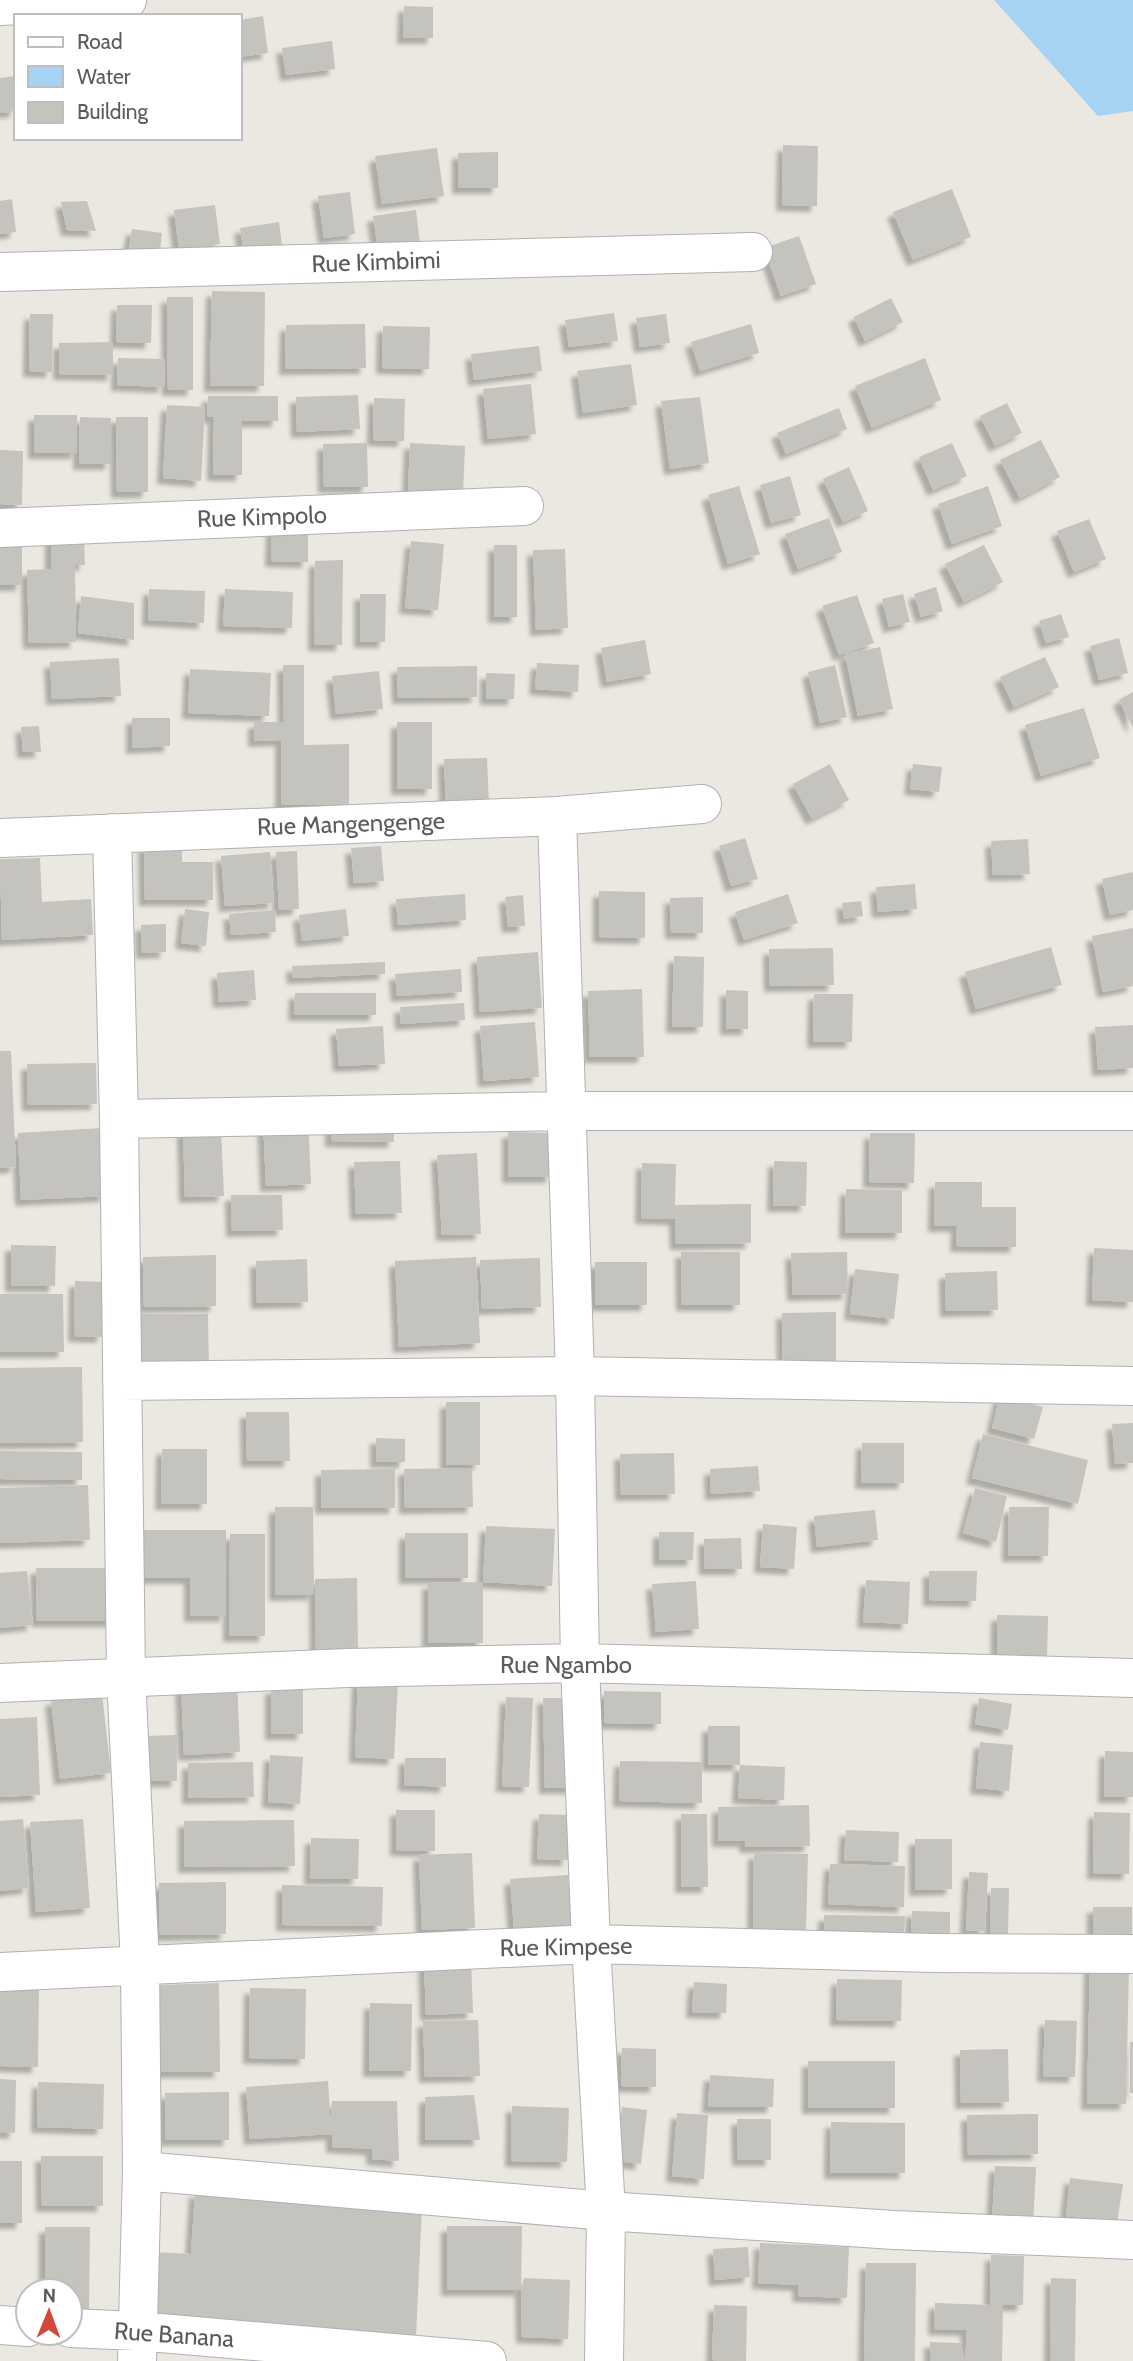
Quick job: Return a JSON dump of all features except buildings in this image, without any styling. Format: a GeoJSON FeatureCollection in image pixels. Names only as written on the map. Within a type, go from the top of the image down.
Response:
{"type":"FeatureCollection","features":[{"type":"Feature","properties":{"kind":"street"},"geometry":{"type":"LineString","coordinates":[[0,6],[127,0]]}},
{"type":"Feature","properties":{"kind":"street","name":"Rue Kimbimi"},"geometry":{"type":"LineString","coordinates":[[0,272],[752,252]]}},
{"type":"Feature","properties":{"kind":"street","name":"Rue Kimpolo"},"geometry":{"type":"LineString","coordinates":[[0,528],[524,506]]}},
{"type":"Feature","properties":{"kind":"street","name":"Rue Mangengenge"},"geometry":{"type":"LineString","coordinates":[[0,838],[557,816],[702,804]]}},
{"type":"Feature","properties":{"kind":"street"},"geometry":{"type":"LineString","coordinates":[[557,816],[568,1111],[580,1663],[591,1944],[606,2211],[604,2361]]}},
{"type":"Feature","properties":{"kind":"street"},"geometry":{"type":"LineString","coordinates":[[112,833],[119,1119],[125,1677],[139,1963],[142,2171],[137,2346]]}},
{"type":"Feature","properties":{"kind":"street"},"geometry":{"type":"LineString","coordinates":[[119,1119],[568,1111],[1133,1111]]}},
{"type":"Feature","properties":{"kind":"street"},"geometry":{"type":"LineString","coordinates":[[121,1381],[575,1376],[1133,1386]]}},
{"type":"Feature","properties":{"kind":"street","name":"Rue Ngambo"},"geometry":{"type":"LineString","coordinates":[[0,1683],[580,1663],[1133,1678]]}},
{"type":"Feature","properties":{"kind":"street","name":"Rue Kimpese"},"geometry":{"type":"LineString","coordinates":[[0,1972],[139,1963],[591,1944],[932,1953],[1133,1954]]}},
{"type":"Feature","properties":{"kind":"street"},"geometry":{"type":"LineString","coordinates":[[142,2171],[606,2211],[894,2230],[1133,2240]]}},
{"type":"Feature","properties":{"kind":"street","name":"Rue Banana"},"geometry":{"type":"LineString","coordinates":[[84,2332],[137,2346],[488,2361]]}},
{"type":"Feature","properties":{"kind":"water"},"geometry":{"type":"Polygon","coordinates":[[[994,0],[1133,0],[1133,111],[1098,116],[994,0]]]}}]}
